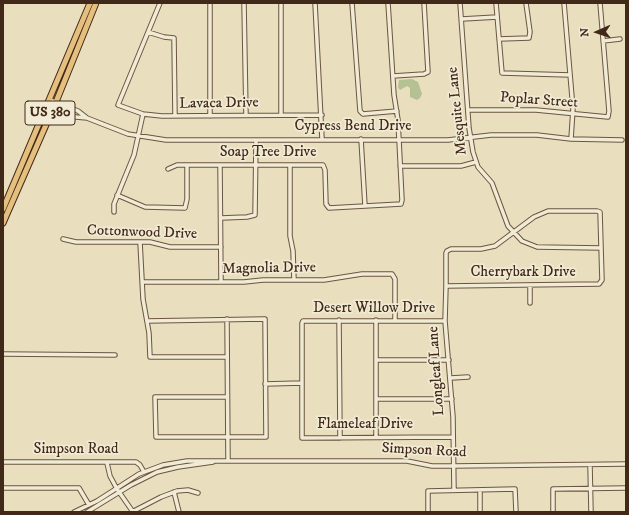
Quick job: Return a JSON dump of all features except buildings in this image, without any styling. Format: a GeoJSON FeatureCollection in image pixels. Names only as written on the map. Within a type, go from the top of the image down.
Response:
{"type":"FeatureCollection","features":[{"type":"Feature","properties":{"kind":"highway","name":"US 380"},"geometry":{"type":"LineString","coordinates":[[53,100],[90,3]]}},
{"type":"Feature","properties":{"kind":"highway","name":"US 380"},"geometry":{"type":"LineString","coordinates":[[3,223],[4,210],[96,3]]}},
{"type":"Feature","properties":{"kind":"street"},"geometry":{"type":"LineString","coordinates":[[160,3],[148,32],[164,37],[174,38],[175,116]]}},
{"type":"Feature","properties":{"kind":"street"},"geometry":{"type":"LineString","coordinates":[[210,3],[210,116]]}},
{"type":"Feature","properties":{"kind":"street"},"geometry":{"type":"LineString","coordinates":[[244,3],[246,115]]}},
{"type":"Feature","properties":{"kind":"street"},"geometry":{"type":"LineString","coordinates":[[281,3],[281,115]]}},
{"type":"Feature","properties":{"kind":"street"},"geometry":{"type":"LineString","coordinates":[[315,3],[322,114],[322,139]]}},
{"type":"Feature","properties":{"kind":"street"},"geometry":{"type":"LineString","coordinates":[[352,3],[361,112],[397,111]]}},
{"type":"Feature","properties":{"kind":"street"},"geometry":{"type":"LineString","coordinates":[[388,3],[400,166],[460,166],[476,162]]}},
{"type":"Feature","properties":{"kind":"street"},"geometry":{"type":"LineString","coordinates":[[393,76],[424,74],[428,72],[424,3]]}},
{"type":"Feature","properties":{"kind":"street","name":"Mesquite Lane"},"geometry":{"type":"LineString","coordinates":[[460,3],[468,110],[476,162],[492,184],[508,226],[522,241],[537,247],[601,248]]}},
{"type":"Feature","properties":{"kind":"street"},"geometry":{"type":"LineString","coordinates":[[496,3],[502,73],[570,75]]}},
{"type":"Feature","properties":{"kind":"street"},"geometry":{"type":"LineString","coordinates":[[499,39],[530,38],[526,3]]}},
{"type":"Feature","properties":{"kind":"street"},"geometry":{"type":"LineString","coordinates":[[564,3],[573,115],[571,139]]}},
{"type":"Feature","properties":{"kind":"street"},"geometry":{"type":"LineString","coordinates":[[600,3],[603,41],[620,39]]}},
{"type":"Feature","properties":{"kind":"street"},"geometry":{"type":"LineString","coordinates":[[462,19],[498,17]]}},
{"type":"Feature","properties":{"kind":"street","name":"Lavaca Drive"},"geometry":{"type":"LineString","coordinates":[[148,32],[118,105],[143,114],[175,116],[322,114]]}},
{"type":"Feature","properties":{"kind":"street","name":"Poplar Street"},"geometry":{"type":"LineString","coordinates":[[468,110],[536,110],[602,118],[609,116],[603,41]]}},
{"type":"Feature","properties":{"kind":"street","name":"Cypress Bend Drive"},"geometry":{"type":"LineString","coordinates":[[53,100],[78,111],[87,118],[139,136],[166,140],[448,140],[471,137],[537,135],[571,139],[622,140]]}},
{"type":"Feature","properties":{"kind":"street","name":"Cypress Bend Drive"},"geometry":{"type":"LineString","coordinates":[[50,107],[76,118],[87,118]]}},
{"type":"Feature","properties":{"kind":"street"},"geometry":{"type":"LineString","coordinates":[[114,212],[114,204],[134,155],[143,114]]}},
{"type":"Feature","properties":{"kind":"street"},"geometry":{"type":"LineString","coordinates":[[361,139],[365,206]]}},
{"type":"Feature","properties":{"kind":"street"},"geometry":{"type":"LineString","coordinates":[[221,218],[248,218],[255,215],[256,140]]}},
{"type":"Feature","properties":{"kind":"street","name":"Soap Tree Drive"},"geometry":{"type":"LineString","coordinates":[[168,169],[174,165],[324,165],[327,207],[402,203],[400,166]]}},
{"type":"Feature","properties":{"kind":"street"},"geometry":{"type":"LineString","coordinates":[[117,196],[145,207],[185,208],[187,206],[187,165]]}},
{"type":"Feature","properties":{"kind":"street"},"geometry":{"type":"LineString","coordinates":[[220,165],[221,282]]}},
{"type":"Feature","properties":{"kind":"street"},"geometry":{"type":"LineString","coordinates":[[290,165],[290,236],[293,251],[294,280]]}},
{"type":"Feature","properties":{"kind":"street"},"geometry":{"type":"LineString","coordinates":[[513,233],[534,217],[548,212],[597,210],[600,212],[601,248]]}},
{"type":"Feature","properties":{"kind":"street","name":"Longleaf Lane"},"geometry":{"type":"LineString","coordinates":[[454,490],[451,378],[445,321],[446,253],[448,250],[488,248],[501,242],[513,233]]}},
{"type":"Feature","properties":{"kind":"street","name":"Cottonwood Drive"},"geometry":{"type":"LineString","coordinates":[[63,239],[76,242],[150,242],[170,248],[221,247]]}},
{"type":"Feature","properties":{"kind":"street"},"geometry":{"type":"LineString","coordinates":[[140,242],[143,304],[147,321],[150,357],[227,357]]}},
{"type":"Feature","properties":{"kind":"street","name":"Cherrybark Drive"},"geometry":{"type":"LineString","coordinates":[[446,286],[597,285],[600,283],[601,248]]}},
{"type":"Feature","properties":{"kind":"street","name":"Magnolia Drive"},"geometry":{"type":"LineString","coordinates":[[143,282],[221,282],[331,279],[362,274],[394,276],[395,320]]}},
{"type":"Feature","properties":{"kind":"street"},"geometry":{"type":"LineString","coordinates":[[530,285],[530,303]]}},
{"type":"Feature","properties":{"kind":"street"},"geometry":{"type":"LineString","coordinates":[[227,319],[228,460]]}},
{"type":"Feature","properties":{"kind":"street"},"geometry":{"type":"LineString","coordinates":[[147,321],[265,319],[266,438],[156,437],[155,397],[227,397]]}},
{"type":"Feature","properties":{"kind":"street"},"geometry":{"type":"LineString","coordinates":[[339,320],[340,438]]}},
{"type":"Feature","properties":{"kind":"street"},"geometry":{"type":"LineString","coordinates":[[376,320],[376,438]]}},
{"type":"Feature","properties":{"kind":"street","name":"Desert Willow Drive"},"geometry":{"type":"LineString","coordinates":[[302,383],[303,321],[445,321]]}},
{"type":"Feature","properties":{"kind":"street"},"geometry":{"type":"LineString","coordinates":[[3,354],[115,355]]}},
{"type":"Feature","properties":{"kind":"street"},"geometry":{"type":"LineString","coordinates":[[376,360],[449,360]]}},
{"type":"Feature","properties":{"kind":"street"},"geometry":{"type":"LineString","coordinates":[[451,378],[468,377]]}},
{"type":"Feature","properties":{"kind":"street"},"geometry":{"type":"LineString","coordinates":[[266,384],[302,383]]}},
{"type":"Feature","properties":{"kind":"street","name":"Flameleaf Drive"},"geometry":{"type":"LineString","coordinates":[[302,383],[302,438],[453,437]]}},
{"type":"Feature","properties":{"kind":"street"},"geometry":{"type":"LineString","coordinates":[[376,399],[452,399]]}},
{"type":"Feature","properties":{"kind":"street","name":"Simpson Road"},"geometry":{"type":"LineString","coordinates":[[87,512],[143,478],[165,470],[220,460]]}},
{"type":"Feature","properties":{"kind":"street","name":"Simpson Road"},"geometry":{"type":"LineString","coordinates":[[74,512],[89,506],[144,472],[172,463],[228,460],[407,461],[432,466],[626,464]]}},
{"type":"Feature","properties":{"kind":"street","name":"Simpson Road"},"geometry":{"type":"LineString","coordinates":[[3,462],[136,462],[140,465],[144,472]]}},
{"type":"Feature","properties":{"kind":"street"},"geometry":{"type":"LineString","coordinates":[[107,463],[110,476],[133,512],[174,492],[188,490],[198,493]]}},
{"type":"Feature","properties":{"kind":"street"},"geometry":{"type":"LineString","coordinates":[[590,465],[591,512]]}},
{"type":"Feature","properties":{"kind":"street"},"geometry":{"type":"LineString","coordinates":[[3,488],[77,488],[81,490],[89,506]]}},
{"type":"Feature","properties":{"kind":"street"},"geometry":{"type":"LineString","coordinates":[[553,512],[553,489],[626,488]]}},
{"type":"Feature","properties":{"kind":"street"},"geometry":{"type":"LineString","coordinates":[[428,512],[428,491],[515,489],[516,512]]}},
{"type":"Feature","properties":{"kind":"street"},"geometry":{"type":"LineString","coordinates":[[480,490],[480,512]]}},
{"type":"Feature","properties":{"kind":"street"},"geometry":{"type":"LineString","coordinates":[[174,492],[179,512]]}},
{"type":"Feature","properties":{"kind":"green space"},"geometry":{"type":"Polygon","coordinates":[[[412,79],[418,82],[422,94],[417,100],[410,97],[410,88],[407,86],[400,90],[398,87],[399,80],[412,79]]]}}]}
